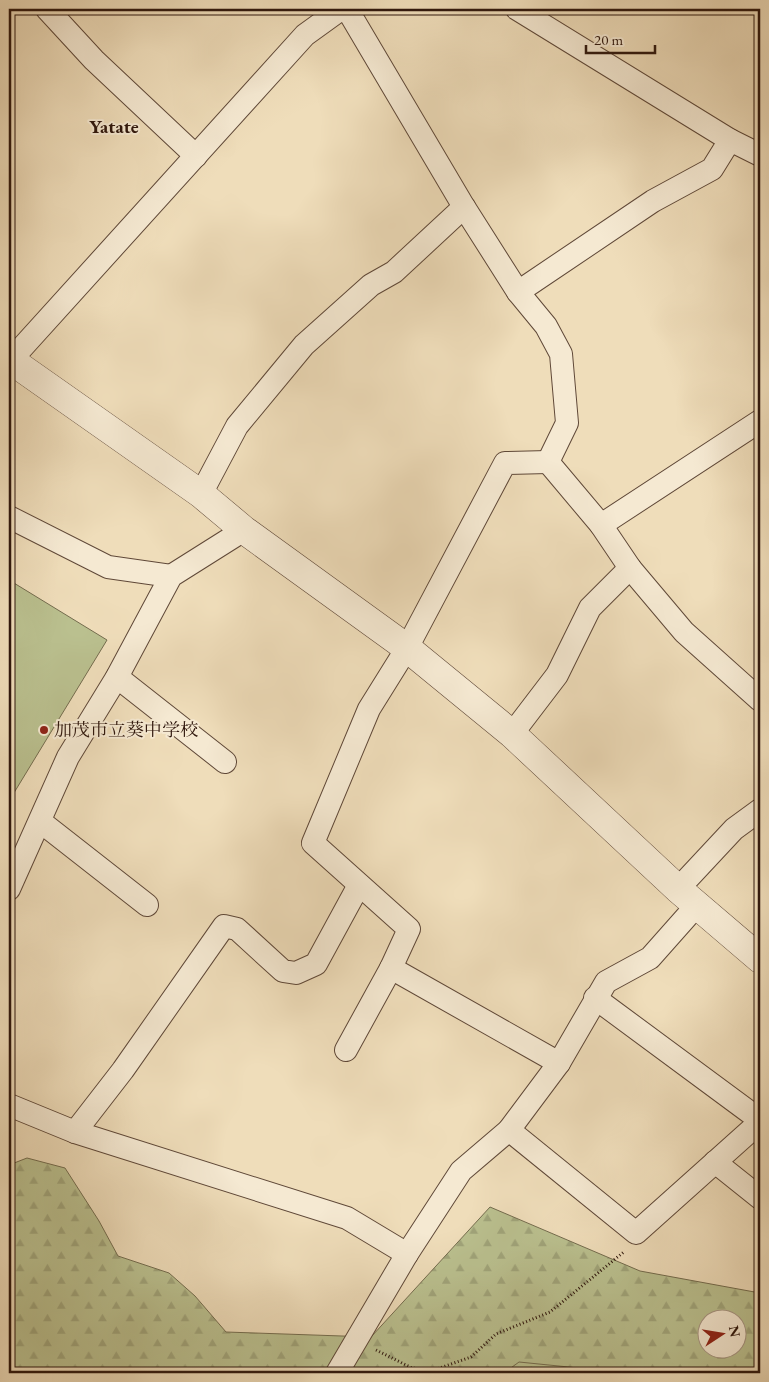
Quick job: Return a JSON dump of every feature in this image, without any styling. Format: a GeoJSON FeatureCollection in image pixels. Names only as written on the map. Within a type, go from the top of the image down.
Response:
{"type":"FeatureCollection","features":[{"type":"Feature","properties":{"kind":"street"},"geometry":{"type":"LineString","coordinates":[[47,9],[94,60],[196,156]]}},
{"type":"Feature","properties":{"kind":"street"},"geometry":{"type":"LineString","coordinates":[[341,9],[305,35],[9,360],[201,494],[244,530],[407,648],[512,734],[688,897],[760,959]]}},
{"type":"Feature","properties":{"kind":"street"},"geometry":{"type":"LineString","coordinates":[[347,9],[464,207],[518,292],[546,326],[561,354],[567,423],[548,462]]}},
{"type":"Feature","properties":{"kind":"street"},"geometry":{"type":"LineString","coordinates":[[517,9],[730,140],[760,154]]}},
{"type":"Feature","properties":{"kind":"street"},"geometry":{"type":"LineString","coordinates":[[518,292],[653,202],[712,169],[730,140]]}},
{"type":"Feature","properties":{"kind":"street"},"geometry":{"type":"LineString","coordinates":[[201,494],[237,426],[304,345],[371,285],[394,272],[464,207]]}},
{"type":"Feature","properties":{"kind":"street"},"geometry":{"type":"LineString","coordinates":[[602,525],[760,421]]}},
{"type":"Feature","properties":{"kind":"street"},"geometry":{"type":"LineString","coordinates":[[548,462],[602,525],[630,568],[684,632],[760,700]]}},
{"type":"Feature","properties":{"kind":"street"},"geometry":{"type":"LineString","coordinates":[[346,1050],[391,968],[409,929],[313,843],[369,709],[407,648],[505,464],[548,462]]}},
{"type":"Feature","properties":{"kind":"street"},"geometry":{"type":"LineString","coordinates":[[9,517],[108,567],[171,576]]}},
{"type":"Feature","properties":{"kind":"street"},"geometry":{"type":"LineString","coordinates":[[9,889],[41,822],[68,757],[117,677],[171,576],[244,530]]}},
{"type":"Feature","properties":{"kind":"street"},"geometry":{"type":"LineString","coordinates":[[512,734],[557,675],[590,608],[630,568]]}},
{"type":"Feature","properties":{"kind":"street"},"geometry":{"type":"LineString","coordinates":[[117,677],[225,762]]}},
{"type":"Feature","properties":{"kind":"street"},"geometry":{"type":"LineString","coordinates":[[337,1373],[408,1254],[462,1171],[509,1130],[559,1062],[606,982],[650,958],[734,828],[760,810]]}},
{"type":"Feature","properties":{"kind":"street"},"geometry":{"type":"LineString","coordinates":[[41,822],[147,905]]}},
{"type":"Feature","properties":{"kind":"street"},"geometry":{"type":"LineString","coordinates":[[76,1132],[123,1070],[224,926],[237,929],[283,971],[296,973],[316,964],[359,885]]}},
{"type":"Feature","properties":{"kind":"street"},"geometry":{"type":"LineString","coordinates":[[391,968],[559,1062]]}},
{"type":"Feature","properties":{"kind":"street"},"geometry":{"type":"LineString","coordinates":[[509,1130],[636,1234],[760,1121],[595,998]]}},
{"type":"Feature","properties":{"kind":"street"},"geometry":{"type":"LineString","coordinates":[[9,1105],[76,1132],[347,1218],[408,1254]]}},
{"type":"Feature","properties":{"kind":"street"},"geometry":{"type":"LineString","coordinates":[[715,1162],[760,1198]]}},
{"type":"Feature","properties":{"kind":"path"},"geometry":{"type":"LineString","coordinates":[[355,1340],[412,1368],[434,1370],[471,1357],[496,1334],[550,1312],[624,1253],[636,1234]]}},
{"type":"Feature","properties":{"kind":"green space"},"geometry":{"type":"Polygon","coordinates":[[[9,580],[107,640],[9,801],[9,580]]]}},
{"type":"Feature","properties":{"kind":"green space"},"geometry":{"type":"Polygon","coordinates":[[[27,1158],[65,1168],[99,1221],[118,1256],[169,1273],[195,1296],[226,1332],[371,1337],[490,1207],[640,1271],[760,1293],[760,1373],[9,1373],[9,1165],[27,1158]]]}},
{"type":"Feature","properties":{"kind":"green space"},"geometry":{"type":"Polygon","coordinates":[[[519,1362],[628,1373],[504,1373],[519,1362]]]}},
{"type":"Feature","properties":{"kind":"place","name":"加茂市立葵中学校"},"geometry":{"type":"Point","coordinates":[44,730]}},
{"type":"Feature","properties":{"kind":"district","name":"Yatate"},"geometry":{"type":"Point","coordinates":[114,126]}}]}
